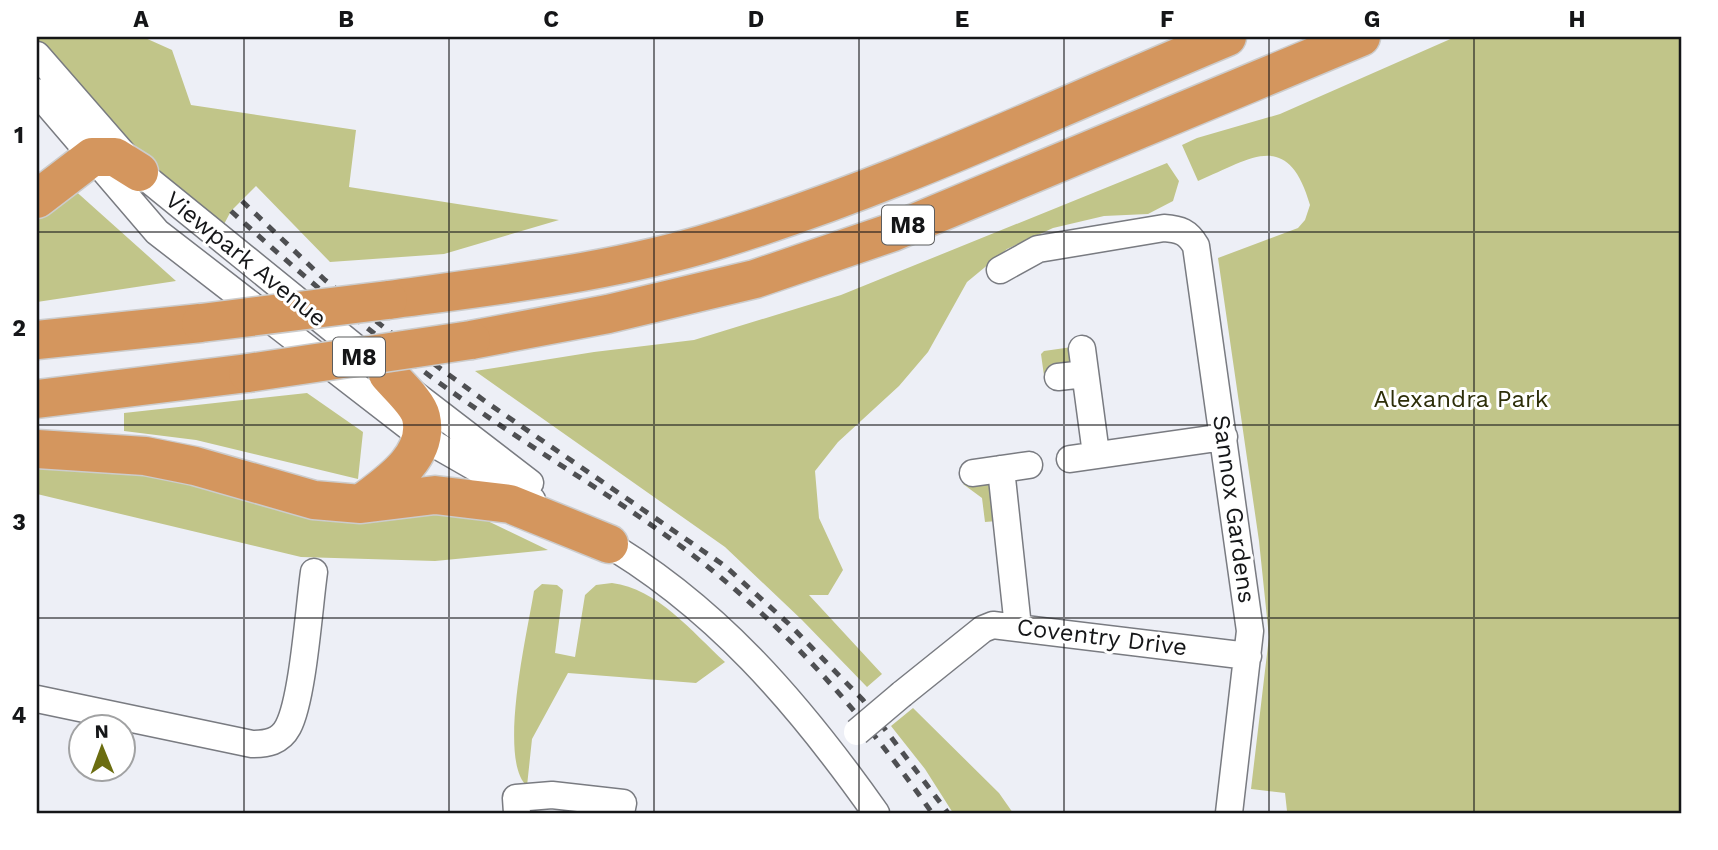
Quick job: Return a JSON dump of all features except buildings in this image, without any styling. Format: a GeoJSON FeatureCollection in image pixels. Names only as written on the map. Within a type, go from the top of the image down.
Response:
{"type":"FeatureCollection","features":[{"type":"Feature","properties":{"kind":"highway","name":"M8"},"geometry":{"type":"LineString","coordinates":[[37,340],[388,300],[598,269],[699,245],[850,195],[1227,37]]}},
{"type":"Feature","properties":{"kind":"highway","name":"M8"},"geometry":{"type":"LineString","coordinates":[[37,399],[248,373],[471,340],[608,314],[755,279],[893,232],[1361,37]]}},
{"type":"Feature","properties":{"kind":"highway"},"geometry":{"type":"LineString","coordinates":[[1326,52],[1368,37]]}},
{"type":"Feature","properties":{"kind":"highway"},"geometry":{"type":"LineString","coordinates":[[37,199],[92,157],[115,157],[139,172]]}},
{"type":"Feature","properties":{"kind":"highway"},"geometry":{"type":"LineString","coordinates":[[361,504],[402,474],[422,437],[421,415],[388,374]]}},
{"type":"Feature","properties":{"kind":"highway"},"geometry":{"type":"LineString","coordinates":[[37,449],[145,456],[195,466],[314,500],[361,504],[435,495],[510,504],[609,544]]}},
{"type":"Feature","properties":{"kind":"street","name":"Viewpark Avenue"},"geometry":{"type":"LineString","coordinates":[[37,55],[139,172],[388,374],[609,544],[675,588],[744,649],[831,751],[876,813]]}},
{"type":"Feature","properties":{"kind":"street","name":"Viewpark Avenue"},"geometry":{"type":"LineString","coordinates":[[37,92],[157,232],[422,437],[609,544]]}},
{"type":"Feature","properties":{"kind":"street","name":"Sannox Gardens"},"geometry":{"type":"LineString","coordinates":[[1000,270],[1038,249],[1164,228],[1179,229],[1190,236],[1196,246],[1250,631],[1229,813]]}},
{"type":"Feature","properties":{"kind":"street"},"geometry":{"type":"LineString","coordinates":[[1058,377],[1084,361],[1096,454]]}},
{"type":"Feature","properties":{"kind":"street"},"geometry":{"type":"LineString","coordinates":[[1070,459],[1224,437]]}},
{"type":"Feature","properties":{"kind":"street"},"geometry":{"type":"LineString","coordinates":[[973,473],[1029,465]]}},
{"type":"Feature","properties":{"kind":"street"},"geometry":{"type":"LineString","coordinates":[[1001,469],[1017,627]]}},
{"type":"Feature","properties":{"kind":"street"},"geometry":{"type":"LineString","coordinates":[[37,699],[252,744],[268,744],[279,738],[293,712],[314,572]]}},
{"type":"Feature","properties":{"kind":"street","name":"Coventry Drive"},"geometry":{"type":"LineString","coordinates":[[831,751],[983,629],[1003,625],[1248,656]]}},
{"type":"Feature","properties":{"kind":"street"},"geometry":{"type":"LineString","coordinates":[[517,813],[516,798],[540,795],[622,803],[621,813]]}},
{"type":"Feature","properties":{"kind":"green space"},"geometry":{"type":"Polygon","coordinates":[[[37,37],[143,37],[172,50],[191,105],[356,130],[349,187],[559,220],[444,254],[330,262],[256,186],[231,211],[222,228],[87,108],[44,56],[37,37]]]}},
{"type":"Feature","properties":{"kind":"green space","name":"Alexandra Park"},"geometry":{"type":"Polygon","coordinates":[[[1455,37],[1681,37],[1681,813],[1299,813],[1287,811],[1285,793],[1251,789],[1269,637],[1259,541],[1218,258],[1298,228],[1305,220],[1310,205],[1301,181],[1291,166],[1279,158],[1266,156],[1251,159],[1198,181],[1182,145],[1197,138],[1280,114],[1455,37]]]}},
{"type":"Feature","properties":{"kind":"green space"},"geometry":{"type":"Polygon","coordinates":[[[1167,163],[1179,181],[1173,201],[1148,214],[1104,216],[1053,228],[1007,249],[967,282],[928,352],[899,386],[838,442],[815,471],[819,518],[843,570],[828,595],[809,595],[882,674],[867,687],[725,547],[475,371],[594,352],[694,340],[841,295],[1167,163]]]}},
{"type":"Feature","properties":{"kind":"green space"},"geometry":{"type":"Polygon","coordinates":[[[71,187],[176,281],[37,302],[37,212],[71,187]]]}},
{"type":"Feature","properties":{"kind":"green space"},"geometry":{"type":"Polygon","coordinates":[[[1072,347],[1072,357],[1056,386],[1045,383],[1041,354],[1044,351],[1072,347]]]}},
{"type":"Feature","properties":{"kind":"green space"},"geometry":{"type":"Polygon","coordinates":[[[307,393],[363,432],[358,479],[196,440],[124,431],[124,413],[307,393]]]}},
{"type":"Feature","properties":{"kind":"green space"},"geometry":{"type":"Polygon","coordinates":[[[37,460],[467,511],[548,550],[435,561],[301,557],[37,494],[37,460]]]}},
{"type":"Feature","properties":{"kind":"green space"},"geometry":{"type":"Polygon","coordinates":[[[982,481],[990,484],[997,521],[985,522],[982,498],[963,484],[982,481]]]}},
{"type":"Feature","properties":{"kind":"green space"},"geometry":{"type":"Polygon","coordinates":[[[612,583],[644,593],[659,603],[725,662],[696,683],[568,673],[532,739],[527,786],[518,772],[514,723],[534,591],[542,584],[557,585],[563,590],[555,653],[575,657],[585,595],[596,585],[612,583]]]}},
{"type":"Feature","properties":{"kind":"green space"},"geometry":{"type":"Polygon","coordinates":[[[913,708],[999,793],[1013,813],[953,813],[925,769],[891,726],[913,708]]]}},
{"type":"Feature","properties":{"kind":"railway"},"geometry":{"type":"LineString","coordinates":[[242,201],[325,280],[386,329],[489,404],[725,566],[789,624],[863,700],[948,813]]}},
{"type":"Feature","properties":{"kind":"railway"},"geometry":{"type":"LineString","coordinates":[[231,211],[321,290],[413,364],[685,549],[713,571],[774,625],[831,684],[884,747],[932,813]]}}]}
